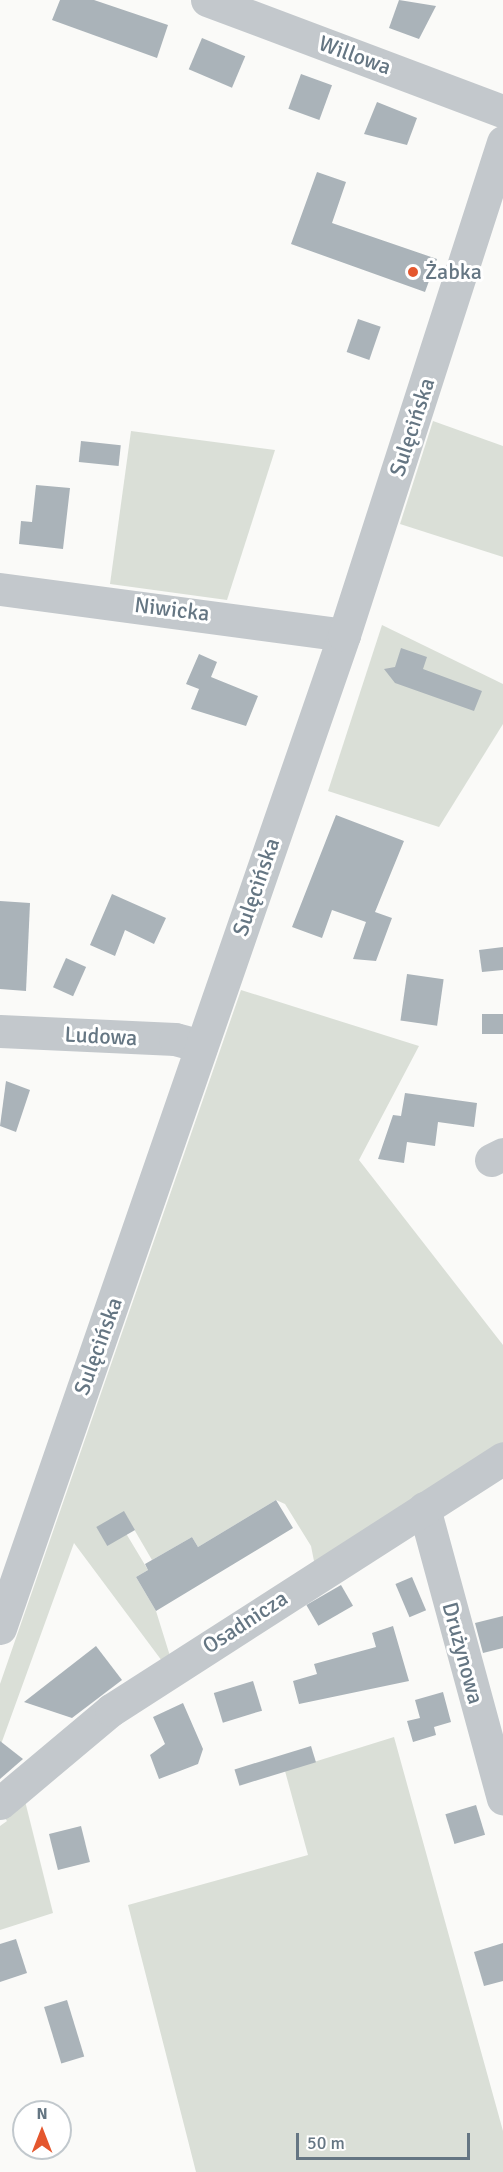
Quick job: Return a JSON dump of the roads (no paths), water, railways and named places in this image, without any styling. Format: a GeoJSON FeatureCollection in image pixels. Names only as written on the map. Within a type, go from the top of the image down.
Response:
{"type":"FeatureCollection","features":[{"type":"Feature","properties":{"kind":"street","name":"Willowa"},"geometry":{"type":"LineString","coordinates":[[207,0],[503,111]]}},
{"type":"Feature","properties":{"kind":"street","name":"Sulęcińska"},"geometry":{"type":"LineString","coordinates":[[0,1628],[344,635],[503,142]]}},
{"type":"Feature","properties":{"kind":"street","name":"Niwicka"},"geometry":{"type":"LineString","coordinates":[[0,589],[344,635]]}},
{"type":"Feature","properties":{"kind":"street","name":"Ludowa"},"geometry":{"type":"LineString","coordinates":[[0,1031],[175,1039],[201,1046]]}},
{"type":"Feature","properties":{"kind":"street","name":"Osadnicza"},"geometry":{"type":"LineString","coordinates":[[0,1803],[111,1710],[503,1458]]}},
{"type":"Feature","properties":{"kind":"street","name":"Drużynowa"},"geometry":{"type":"LineString","coordinates":[[424,1508],[503,1798]]}},
{"type":"Feature","properties":{"kind":"place","name":"Żabka"},"geometry":{"type":"Point","coordinates":[413,272]}}]}
